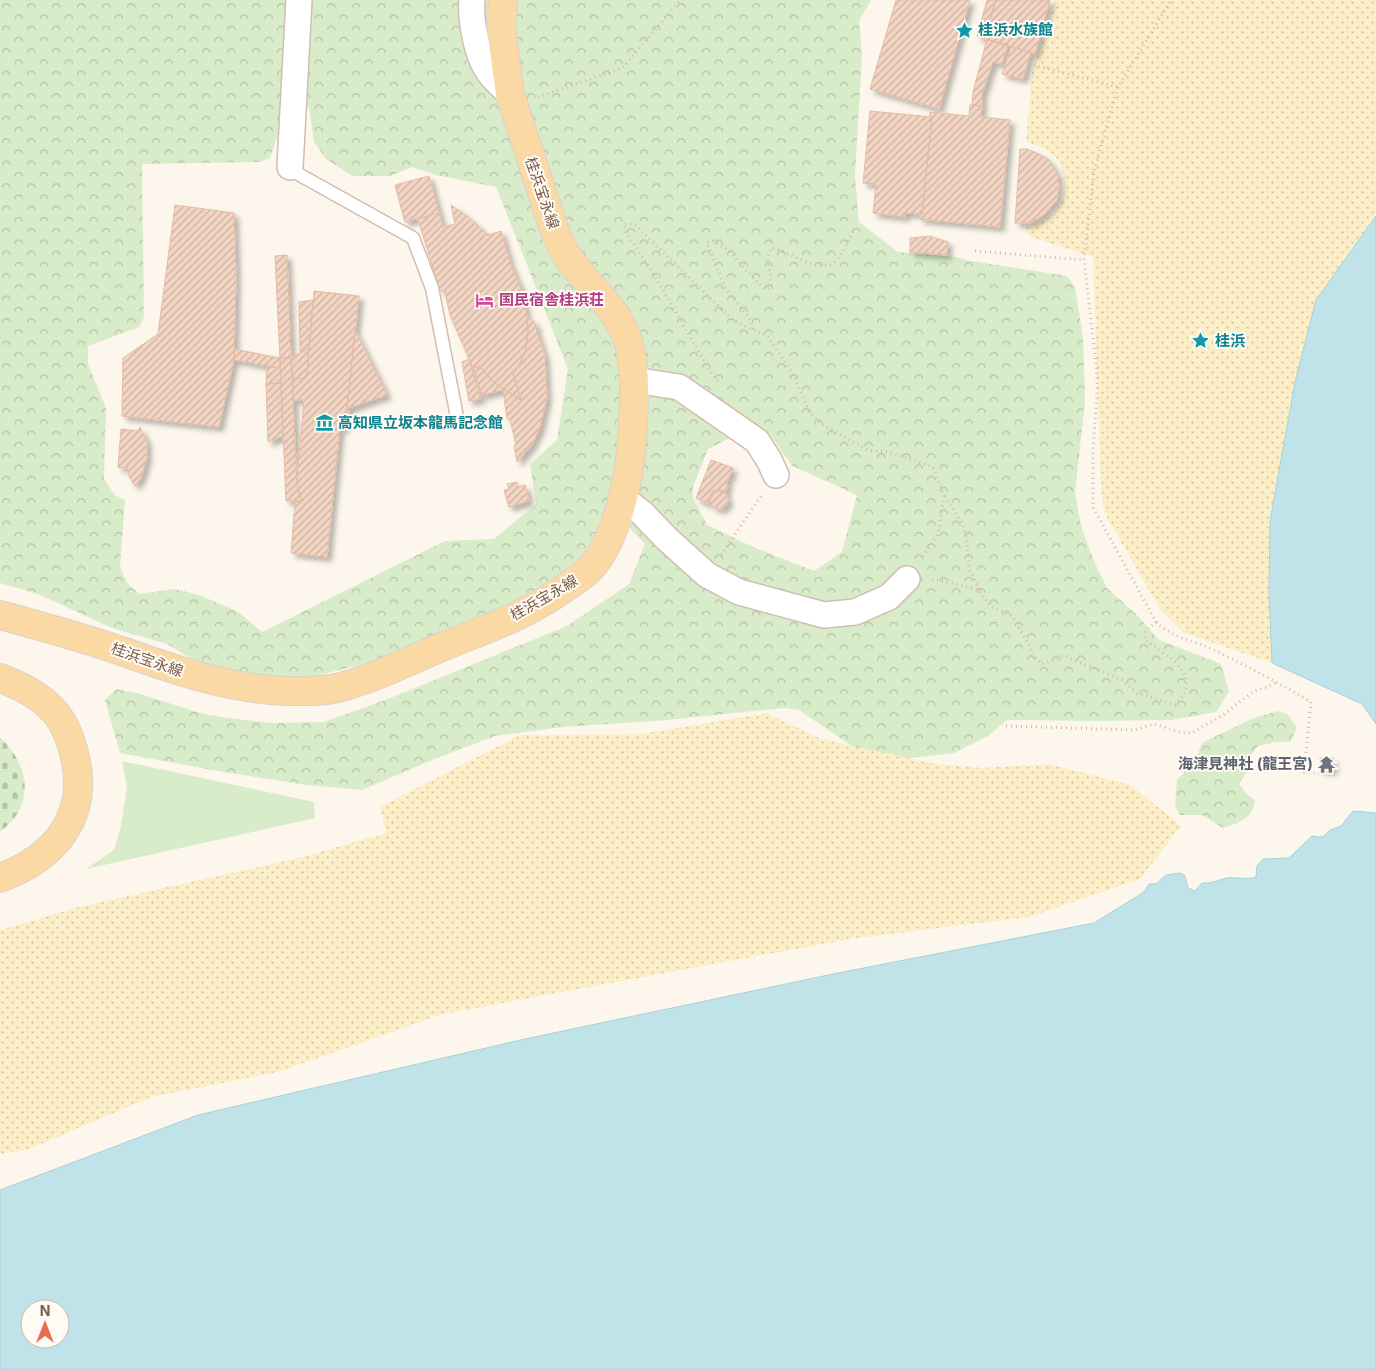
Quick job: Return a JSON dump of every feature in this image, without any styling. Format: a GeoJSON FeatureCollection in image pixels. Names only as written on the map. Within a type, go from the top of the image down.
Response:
{"type":"FeatureCollection","features":[{"type":"Feature","properties":{"kind":"main road","name":"桂浜宝永線"},"geometry":{"type":"LineString","coordinates":[[0,616],[69,634],[161,666],[206,679],[248,688],[315,691],[340,688],[382,673],[524,613],[581,576],[598,558],[614,524],[623,498],[631,452],[634,380],[628,341],[621,324],[594,288],[574,267],[562,249],[530,161],[510,94],[501,27],[503,0]]}},
{"type":"Feature","properties":{"kind":"main road"},"geometry":{"type":"LineString","coordinates":[[0,678],[21,686],[37,696],[52,709],[63,724],[72,744],[77,764],[77,783],[75,806],[68,827],[56,843],[42,857],[19,871],[0,878]]}},
{"type":"Feature","properties":{"kind":"street"},"geometry":{"type":"LineString","coordinates":[[290,167],[299,0]]}},
{"type":"Feature","properties":{"kind":"street"},"geometry":{"type":"LineString","coordinates":[[472,0],[472,23],[480,53],[489,73],[510,94]]}},
{"type":"Feature","properties":{"kind":"street"},"geometry":{"type":"LineString","coordinates":[[634,380],[679,388],[757,441],[770,460],[776,475]]}},
{"type":"Feature","properties":{"kind":"street"},"geometry":{"type":"LineString","coordinates":[[623,498],[642,513],[668,540],[707,575],[739,592],[824,615],[855,612],[889,598],[908,579]]}},
{"type":"Feature","properties":{"kind":"lane"},"geometry":{"type":"LineString","coordinates":[[290,167],[300,175],[414,238],[432,288],[456,417]]}},
{"type":"Feature","properties":{"kind":"path"},"geometry":{"type":"LineString","coordinates":[[510,94],[534,98],[623,68],[680,0]]}},
{"type":"Feature","properties":{"kind":"path"},"geometry":{"type":"LineString","coordinates":[[1171,0],[1118,87],[1094,171],[1084,260],[1097,372],[1093,450],[1093,507],[1156,622],[1176,637],[1212,649],[1264,675],[1311,702],[1304,772],[1335,775],[1334,769]]}},
{"type":"Feature","properties":{"kind":"path"},"geometry":{"type":"LineString","coordinates":[[1034,65],[1118,87]]}},
{"type":"Feature","properties":{"kind":"path"},"geometry":{"type":"LineString","coordinates":[[722,386],[710,371],[651,270],[625,231],[624,224],[634,224],[733,320],[768,336],[793,374],[809,411],[821,424],[868,450],[888,452],[933,467],[944,496],[962,523],[966,536],[969,568],[979,590],[990,606],[1012,616],[1029,644],[1032,655],[1042,664],[1064,656],[1122,680],[1137,693],[1175,705],[1182,698],[1187,681],[1183,670],[1146,640],[1145,631],[1156,622]]}},
{"type":"Feature","properties":{"kind":"path"},"geometry":{"type":"LineString","coordinates":[[753,330],[750,319],[725,288],[707,242],[713,241],[729,251],[765,289],[771,287],[768,265],[770,248],[818,266],[829,264],[837,259],[854,229]]}},
{"type":"Feature","properties":{"kind":"path"},"geometry":{"type":"LineString","coordinates":[[975,251],[1084,260]]}},
{"type":"Feature","properties":{"kind":"path"},"geometry":{"type":"LineString","coordinates":[[707,575],[776,475]]}},
{"type":"Feature","properties":{"kind":"path"},"geometry":{"type":"LineString","coordinates":[[908,579],[938,534],[944,496]]}},
{"type":"Feature","properties":{"kind":"path"},"geometry":{"type":"LineString","coordinates":[[908,579],[943,581],[979,590]]}},
{"type":"Feature","properties":{"kind":"path"},"geometry":{"type":"LineString","coordinates":[[1006,726],[1134,730],[1154,724],[1183,733],[1192,733],[1223,715],[1254,691],[1268,687],[1276,682]]}},
{"type":"Feature","properties":{"kind":"green space"},"geometry":{"type":"Polygon","coordinates":[[[0,0],[871,0],[859,21],[862,54],[855,177],[859,222],[898,252],[956,257],[1067,276],[1075,287],[1083,337],[1085,402],[1075,492],[1081,526],[1094,561],[1107,588],[1137,615],[1159,640],[1221,664],[1229,691],[1216,712],[1172,720],[1007,720],[988,736],[954,753],[894,760],[853,747],[799,710],[784,708],[656,721],[562,727],[495,736],[362,790],[307,785],[120,753],[105,700],[116,689],[137,693],[200,713],[271,723],[324,722],[388,699],[567,626],[629,584],[645,544],[609,506],[593,553],[557,582],[503,609],[364,664],[311,677],[271,677],[232,673],[195,661],[167,644],[112,628],[38,594],[0,583],[0,0]],[[281,102],[279,132],[270,158],[260,162],[142,164],[144,317],[139,327],[88,346],[88,364],[106,408],[104,479],[115,495],[125,500],[120,567],[127,583],[139,594],[175,589],[199,595],[237,611],[262,632],[445,541],[494,539],[536,504],[530,464],[557,440],[568,369],[496,187],[436,175],[412,167],[390,176],[352,176],[326,159],[314,142],[309,107],[281,102]],[[771,436],[730,438],[708,449],[693,487],[693,498],[707,525],[753,547],[814,571],[842,552],[857,495],[792,466],[771,436]]]}},
{"type":"Feature","properties":{"kind":"green space"},"geometry":{"type":"Polygon","coordinates":[[[1278,711],[1288,715],[1297,728],[1290,742],[1276,742],[1258,746],[1248,759],[1249,768],[1239,784],[1255,800],[1248,816],[1240,822],[1223,828],[1202,815],[1180,815],[1175,805],[1177,780],[1195,761],[1202,743],[1251,719],[1278,711]]]}},
{"type":"Feature","properties":{"kind":"green space"},"geometry":{"type":"Polygon","coordinates":[[[0,737],[18,760],[25,785],[24,798],[19,810],[12,821],[0,832],[0,737]]]}},
{"type":"Feature","properties":{"kind":"green space"},"geometry":{"type":"Polygon","coordinates":[[[122,761],[314,802],[315,818],[86,869],[114,850],[121,826],[127,787],[122,761]]]}},
{"type":"Feature","properties":{"kind":"sand","name":"桂浜"},"geometry":{"type":"Polygon","coordinates":[[[1055,0],[1376,0],[1376,216],[1316,300],[1295,382],[1270,521],[1269,594],[1272,663],[1184,633],[1160,609],[1105,514],[1101,489],[1093,257],[1031,237],[1024,228],[1053,214],[1062,200],[1064,191],[1063,174],[1056,158],[1047,150],[1026,142],[1032,73],[1055,0]]]}},
{"type":"Feature","properties":{"kind":"sand"},"geometry":{"type":"Polygon","coordinates":[[[767,713],[821,739],[937,764],[982,768],[1049,764],[1131,785],[1181,826],[1140,879],[1029,917],[850,939],[443,1014],[277,1072],[151,1097],[27,1150],[0,1154],[0,930],[79,907],[303,857],[386,833],[380,807],[520,735],[642,734],[767,713]]]}},
{"type":"Feature","properties":{"kind":"water"},"geometry":{"type":"Polygon","coordinates":[[[1376,216],[1376,724],[1362,704],[1272,663],[1269,594],[1270,521],[1295,382],[1316,300],[1376,216]]]}},
{"type":"Feature","properties":{"kind":"water"},"geometry":{"type":"Polygon","coordinates":[[[1353,811],[1376,813],[1376,1369],[0,1369],[0,1190],[198,1115],[525,1039],[833,974],[1094,923],[1144,892],[1149,884],[1156,884],[1166,875],[1181,873],[1185,876],[1188,888],[1195,891],[1202,883],[1227,878],[1256,877],[1257,866],[1263,859],[1289,858],[1312,836],[1324,836],[1330,830],[1341,826],[1353,811]]]}},
{"type":"Feature","properties":{"kind":"building"},"geometry":{"type":"Polygon","coordinates":[[[896,0],[970,0],[939,109],[870,89],[896,0]]]}},
{"type":"Feature","properties":{"kind":"building"},"geometry":{"type":"Polygon","coordinates":[[[987,0],[996,0],[984,39],[977,36],[987,0]]]}},
{"type":"Feature","properties":{"kind":"building"},"geometry":{"type":"Polygon","coordinates":[[[996,0],[1050,0],[1035,54],[984,39],[996,0]]]}},
{"type":"Feature","properties":{"kind":"building"},"geometry":{"type":"Polygon","coordinates":[[[987,39],[1008,45],[1002,64],[993,62],[982,95],[982,106],[972,105],[973,92],[987,39]]]}},
{"type":"Feature","properties":{"kind":"building"},"geometry":{"type":"Polygon","coordinates":[[[1011,47],[1031,52],[1023,79],[1002,74],[1011,47]]]}},
{"type":"Feature","properties":{"kind":"building"},"geometry":{"type":"Polygon","coordinates":[[[970,105],[982,106],[981,117],[1010,120],[1000,227],[920,219],[932,117],[930,112],[969,116],[970,105]]]}},
{"type":"Feature","properties":{"kind":"building"},"geometry":{"type":"Polygon","coordinates":[[[870,111],[932,117],[922,214],[905,213],[905,217],[873,213],[876,184],[863,183],[870,111]]]}},
{"type":"Feature","properties":{"kind":"building"},"geometry":{"type":"Polygon","coordinates":[[[1020,149],[1027,149],[1048,159],[1058,175],[1059,188],[1057,200],[1044,215],[1030,223],[1015,223],[1020,149]]]}},
{"type":"Feature","properties":{"kind":"building"},"geometry":{"type":"Polygon","coordinates":[[[429,176],[439,213],[405,222],[395,185],[429,176]]]}},
{"type":"Feature","properties":{"kind":"building"},"geometry":{"type":"Polygon","coordinates":[[[175,205],[234,213],[236,277],[234,360],[219,427],[122,416],[123,358],[158,334],[175,205]]]}},
{"type":"Feature","properties":{"kind":"building","name":"国民宿舎桂浜荘"},"geometry":{"type":"Polygon","coordinates":[[[451,205],[467,216],[488,235],[501,231],[511,265],[522,291],[527,317],[528,332],[525,353],[513,373],[521,400],[496,384],[479,366],[473,368],[450,315],[446,289],[440,291],[418,219],[439,213],[443,227],[455,224],[451,205]]]}},
{"type":"Feature","properties":{"kind":"building"},"geometry":{"type":"Polygon","coordinates":[[[929,236],[948,242],[947,255],[910,252],[910,238],[929,236]]]}},
{"type":"Feature","properties":{"kind":"building"},"geometry":{"type":"Polygon","coordinates":[[[287,255],[291,358],[280,358],[275,256],[287,255]]]}},
{"type":"Feature","properties":{"kind":"building","name":"高知県立坂本龍馬記念館"},"geometry":{"type":"Polygon","coordinates":[[[314,291],[359,296],[345,428],[340,427],[327,557],[291,553],[295,502],[302,501],[297,484],[304,400],[293,400],[293,378],[303,379],[307,373],[314,291]]]}},
{"type":"Feature","properties":{"kind":"building"},"geometry":{"type":"Polygon","coordinates":[[[313,300],[309,348],[300,353],[299,302],[313,300]]]}},
{"type":"Feature","properties":{"kind":"building"},"geometry":{"type":"Polygon","coordinates":[[[527,317],[535,323],[545,356],[547,398],[540,428],[532,445],[517,462],[514,446],[516,445],[510,419],[507,419],[503,390],[482,395],[473,368],[479,366],[496,384],[521,400],[513,373],[525,353],[528,332],[527,317]]]}},
{"type":"Feature","properties":{"kind":"building"},"geometry":{"type":"Polygon","coordinates":[[[355,330],[387,395],[349,408],[349,417],[346,418],[355,330]]]}},
{"type":"Feature","properties":{"kind":"building"},"geometry":{"type":"Polygon","coordinates":[[[309,348],[307,373],[303,379],[293,378],[291,358],[309,348]]]}},
{"type":"Feature","properties":{"kind":"building"},"geometry":{"type":"Polygon","coordinates":[[[234,349],[280,358],[280,368],[234,360],[234,349]]]}},
{"type":"Feature","properties":{"kind":"building"},"geometry":{"type":"Polygon","coordinates":[[[280,358],[291,358],[297,484],[302,501],[286,501],[280,358]]]}},
{"type":"Feature","properties":{"kind":"building"},"geometry":{"type":"Polygon","coordinates":[[[469,359],[481,399],[469,401],[462,362],[469,359]]]}},
{"type":"Feature","properties":{"kind":"building"},"geometry":{"type":"Polygon","coordinates":[[[267,367],[280,368],[281,383],[266,384],[267,367]]]}},
{"type":"Feature","properties":{"kind":"building"},"geometry":{"type":"Polygon","coordinates":[[[281,383],[283,436],[268,442],[266,384],[281,383]]]}},
{"type":"Feature","properties":{"kind":"building"},"geometry":{"type":"Polygon","coordinates":[[[140,427],[147,442],[147,458],[141,478],[135,486],[127,468],[118,467],[121,429],[138,431],[140,427]]]}},
{"type":"Feature","properties":{"kind":"building"},"geometry":{"type":"Polygon","coordinates":[[[711,460],[733,468],[726,485],[728,485],[726,492],[718,489],[712,492],[708,504],[696,498],[711,460]]]}},
{"type":"Feature","properties":{"kind":"building"},"geometry":{"type":"Polygon","coordinates":[[[517,482],[518,487],[525,485],[529,501],[509,507],[504,490],[509,489],[507,484],[517,482]]]}},
{"type":"Feature","properties":{"kind":"building"},"geometry":{"type":"Polygon","coordinates":[[[719,491],[725,494],[728,500],[725,506],[719,509],[713,506],[710,500],[713,494],[719,491]]]}},
{"type":"Feature","properties":{"kind":"building"},"geometry":{"type":"Polygon","coordinates":[[[1320,758],[1333,758],[1333,770],[1320,770],[1320,758]]]}},
{"type":"Feature","properties":{"kind":"place","name":"桂浜水族館"},"geometry":{"type":"Point","coordinates":[964,30]}},
{"type":"Feature","properties":{"kind":"place","name":"国民宿舎桂浜荘"},"geometry":{"type":"Point","coordinates":[485,300]}},
{"type":"Feature","properties":{"kind":"place","name":"桂浜"},"geometry":{"type":"Point","coordinates":[1201,341]}},
{"type":"Feature","properties":{"kind":"place","name":"高知県立坂本龍馬記念館"},"geometry":{"type":"Point","coordinates":[324,423]}},
{"type":"Feature","properties":{"kind":"place","name":"海津見神社 (龍王宮)"},"geometry":{"type":"Point","coordinates":[1327,764]}}]}
